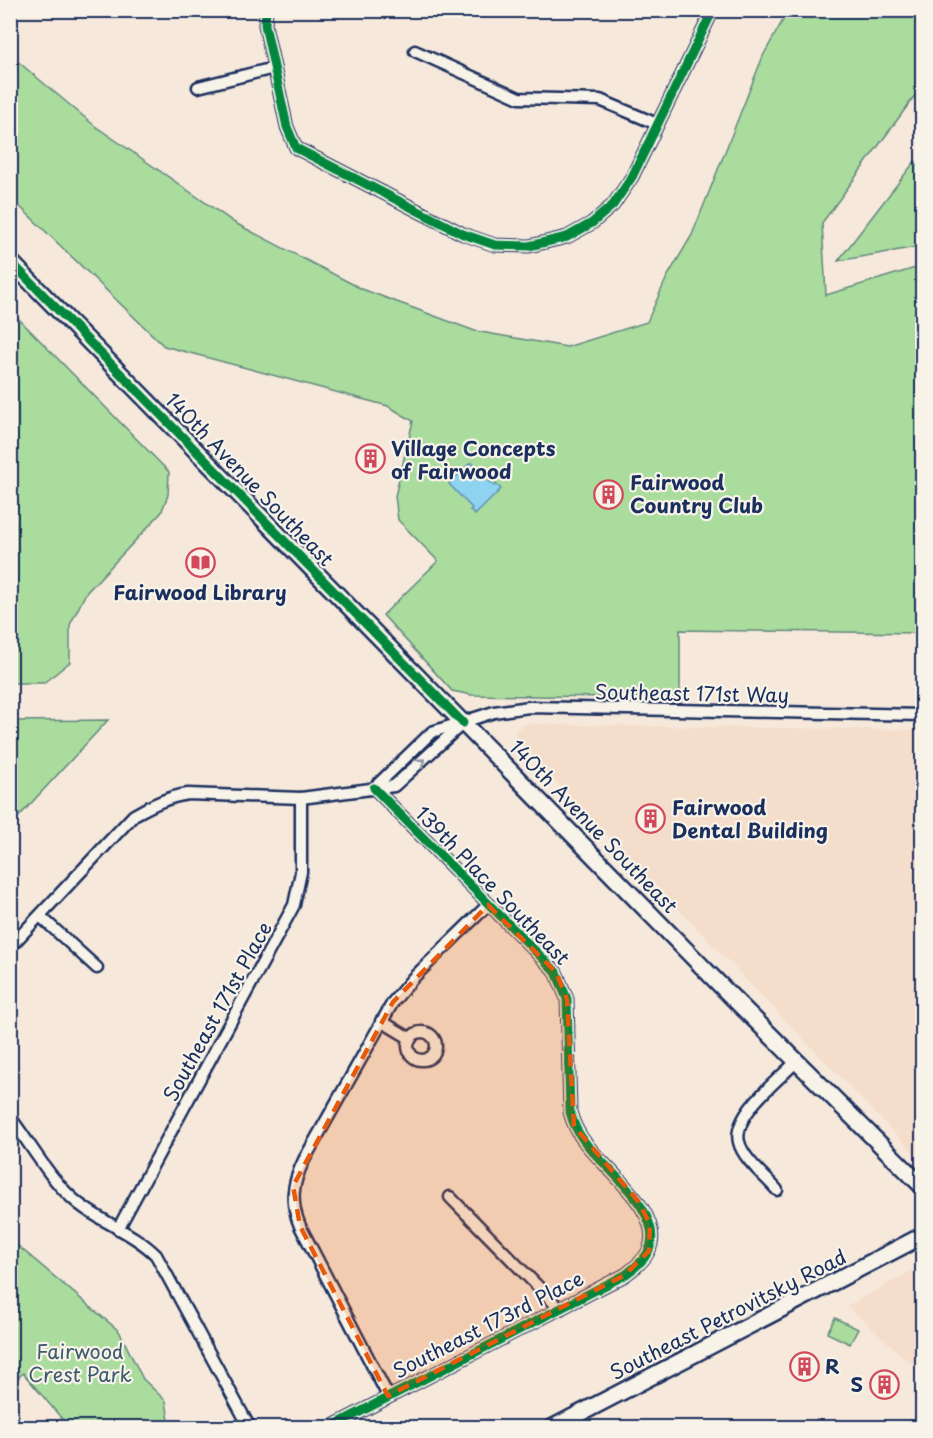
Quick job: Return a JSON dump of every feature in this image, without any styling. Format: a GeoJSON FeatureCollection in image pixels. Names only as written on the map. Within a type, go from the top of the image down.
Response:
{"type":"FeatureCollection","features":[{"type":"Feature","properties":{"kind":"main road","name":"140th Avenue Southeast"},"geometry":{"type":"LineString","coordinates":[[10,261],[922,1186]]}},
{"type":"Feature","properties":{"kind":"main road","name":"Southeast Petrovitsky Road"},"geometry":{"type":"LineString","coordinates":[[552,1428],[922,1236]]}},
{"type":"Feature","properties":{"kind":"street"},"geometry":{"type":"LineString","coordinates":[[266,10],[265,25],[290,139],[302,153],[463,234],[495,245],[528,246],[567,237],[592,223],[613,205],[632,177],[713,10]]}},
{"type":"Feature","properties":{"kind":"street"},"geometry":{"type":"LineString","coordinates":[[415,51],[519,98],[600,100],[657,124]]}},
{"type":"Feature","properties":{"kind":"street"},"geometry":{"type":"LineString","coordinates":[[198,87],[274,68]]}},
{"type":"Feature","properties":{"kind":"street","name":"Southeast 171st Way"},"geometry":{"type":"LineString","coordinates":[[463,723],[495,712],[529,707],[922,716]]}},
{"type":"Feature","properties":{"kind":"street"},"geometry":{"type":"LineString","coordinates":[[10,947],[134,815],[154,804],[172,796],[188,794],[302,798],[374,788],[432,732],[463,723]]}},
{"type":"Feature","properties":{"kind":"street","name":"139th Place Southeast"},"geometry":{"type":"LineString","coordinates":[[374,788],[556,972],[567,999],[570,1112],[574,1126],[584,1142],[638,1202],[650,1224],[651,1240]]}},
{"type":"Feature","properties":{"kind":"street","name":"Southeast 171st Place"},"geometry":{"type":"LineString","coordinates":[[118,1229],[294,905],[300,872],[302,798]]}},
{"type":"Feature","properties":{"kind":"street"},"geometry":{"type":"LineString","coordinates":[[387,1396],[300,1226],[292,1200],[297,1175],[381,1021],[413,978],[488,905]]}},
{"type":"Feature","properties":{"kind":"street"},"geometry":{"type":"LineString","coordinates":[[40,916],[97,968]]}},
{"type":"Feature","properties":{"kind":"street"},"geometry":{"type":"LineString","coordinates":[[381,1021],[411,1039]]}},
{"type":"Feature","properties":{"kind":"street"},"geometry":{"type":"LineString","coordinates":[[777,1190],[743,1151],[738,1132],[748,1111],[797,1061]]}},
{"type":"Feature","properties":{"kind":"street"},"geometry":{"type":"LineString","coordinates":[[10,1117],[68,1194],[89,1211],[148,1248],[161,1262],[250,1428]]}},
{"type":"Feature","properties":{"kind":"street"},"geometry":{"type":"LineString","coordinates":[[450,1197],[560,1309]]}},
{"type":"Feature","properties":{"kind":"street","name":"Southeast 173rd Place"},"geometry":{"type":"LineString","coordinates":[[329,1428],[625,1275],[649,1251],[651,1240]]}},
{"type":"Feature","properties":{"kind":"highlighted area"},"geometry":{"type":"Polygon","coordinates":[[[488,905],[556,972],[567,999],[574,1126],[638,1201],[650,1224],[649,1251],[625,1275],[388,1396],[300,1226],[293,1186],[393,1002],[488,905]]]}},
{"type":"Feature","properties":{"kind":"shaded area"},"geometry":{"type":"Polygon","coordinates":[[[525,724],[922,730],[922,1162],[518,743],[514,731],[525,724]]]}},
{"type":"Feature","properties":{"kind":"shaded area"},"geometry":{"type":"Polygon","coordinates":[[[922,1265],[922,1373],[847,1306],[922,1265]]]}},
{"type":"Feature","properties":{"kind":"green space"},"geometry":{"type":"Polygon","coordinates":[[[788,11],[922,11],[922,86],[822,223],[826,295],[922,266],[922,633],[680,630],[680,698],[472,695],[452,691],[383,615],[438,561],[398,520],[395,496],[413,421],[388,406],[164,346],[11,198],[10,55],[95,126],[235,223],[362,289],[475,331],[567,347],[647,322],[667,277],[692,235],[763,56],[788,11]]]}},
{"type":"Feature","properties":{"kind":"green space"},"geometry":{"type":"Polygon","coordinates":[[[915,161],[922,173],[922,246],[838,261],[915,161]]]}},
{"type":"Feature","properties":{"kind":"green space"},"geometry":{"type":"Polygon","coordinates":[[[11,311],[169,472],[168,495],[161,513],[86,593],[70,625],[70,662],[44,683],[11,683],[11,311]]]}},
{"type":"Feature","properties":{"kind":"green space"},"geometry":{"type":"Polygon","coordinates":[[[108,720],[11,825],[11,721],[108,720]]]}},
{"type":"Feature","properties":{"kind":"green space","name":"Fairwood Crest Park"},"geometry":{"type":"Polygon","coordinates":[[[11,1240],[119,1331],[143,1379],[166,1401],[170,1427],[69,1427],[23,1373],[11,1385],[11,1240]]]}},
{"type":"Feature","properties":{"kind":"green space"},"geometry":{"type":"Polygon","coordinates":[[[835,1318],[858,1329],[850,1344],[827,1333],[835,1318]]]}},
{"type":"Feature","properties":{"kind":"water"},"geometry":{"type":"Polygon","coordinates":[[[471,462],[494,486],[496,484],[501,489],[475,515],[470,510],[472,508],[449,484],[471,462]]]}},
{"type":"Feature","properties":{"kind":"cycle path"},"geometry":{"type":"LineString","coordinates":[[266,10],[265,25],[287,127],[296,148],[463,234],[495,245],[529,246],[567,237],[592,223],[613,205],[632,177],[713,10]]}},
{"type":"Feature","properties":{"kind":"cycle path"},"geometry":{"type":"LineString","coordinates":[[10,261],[463,723]]}},
{"type":"Feature","properties":{"kind":"cycle path"},"geometry":{"type":"LineString","coordinates":[[329,1428],[625,1275],[646,1256],[652,1237],[649,1222],[642,1207],[584,1141],[572,1120],[567,999],[556,972],[374,788]]}},
{"type":"Feature","properties":{"kind":"place","name":"Village Concepts of Fairwood"},"geometry":{"type":"Point","coordinates":[370,459]}},
{"type":"Feature","properties":{"kind":"place","name":"Fairwood Country Club"},"geometry":{"type":"Point","coordinates":[609,494]}},
{"type":"Feature","properties":{"kind":"place","name":"Fairwood Library"},"geometry":{"type":"Point","coordinates":[200,562]}},
{"type":"Feature","properties":{"kind":"place","name":"Fairwood Dental Building"},"geometry":{"type":"Point","coordinates":[651,818]}},
{"type":"Feature","properties":{"kind":"place","name":"R"},"geometry":{"type":"Point","coordinates":[804,1366]}},
{"type":"Feature","properties":{"kind":"place","name":"S"},"geometry":{"type":"Point","coordinates":[884,1384]}}]}
